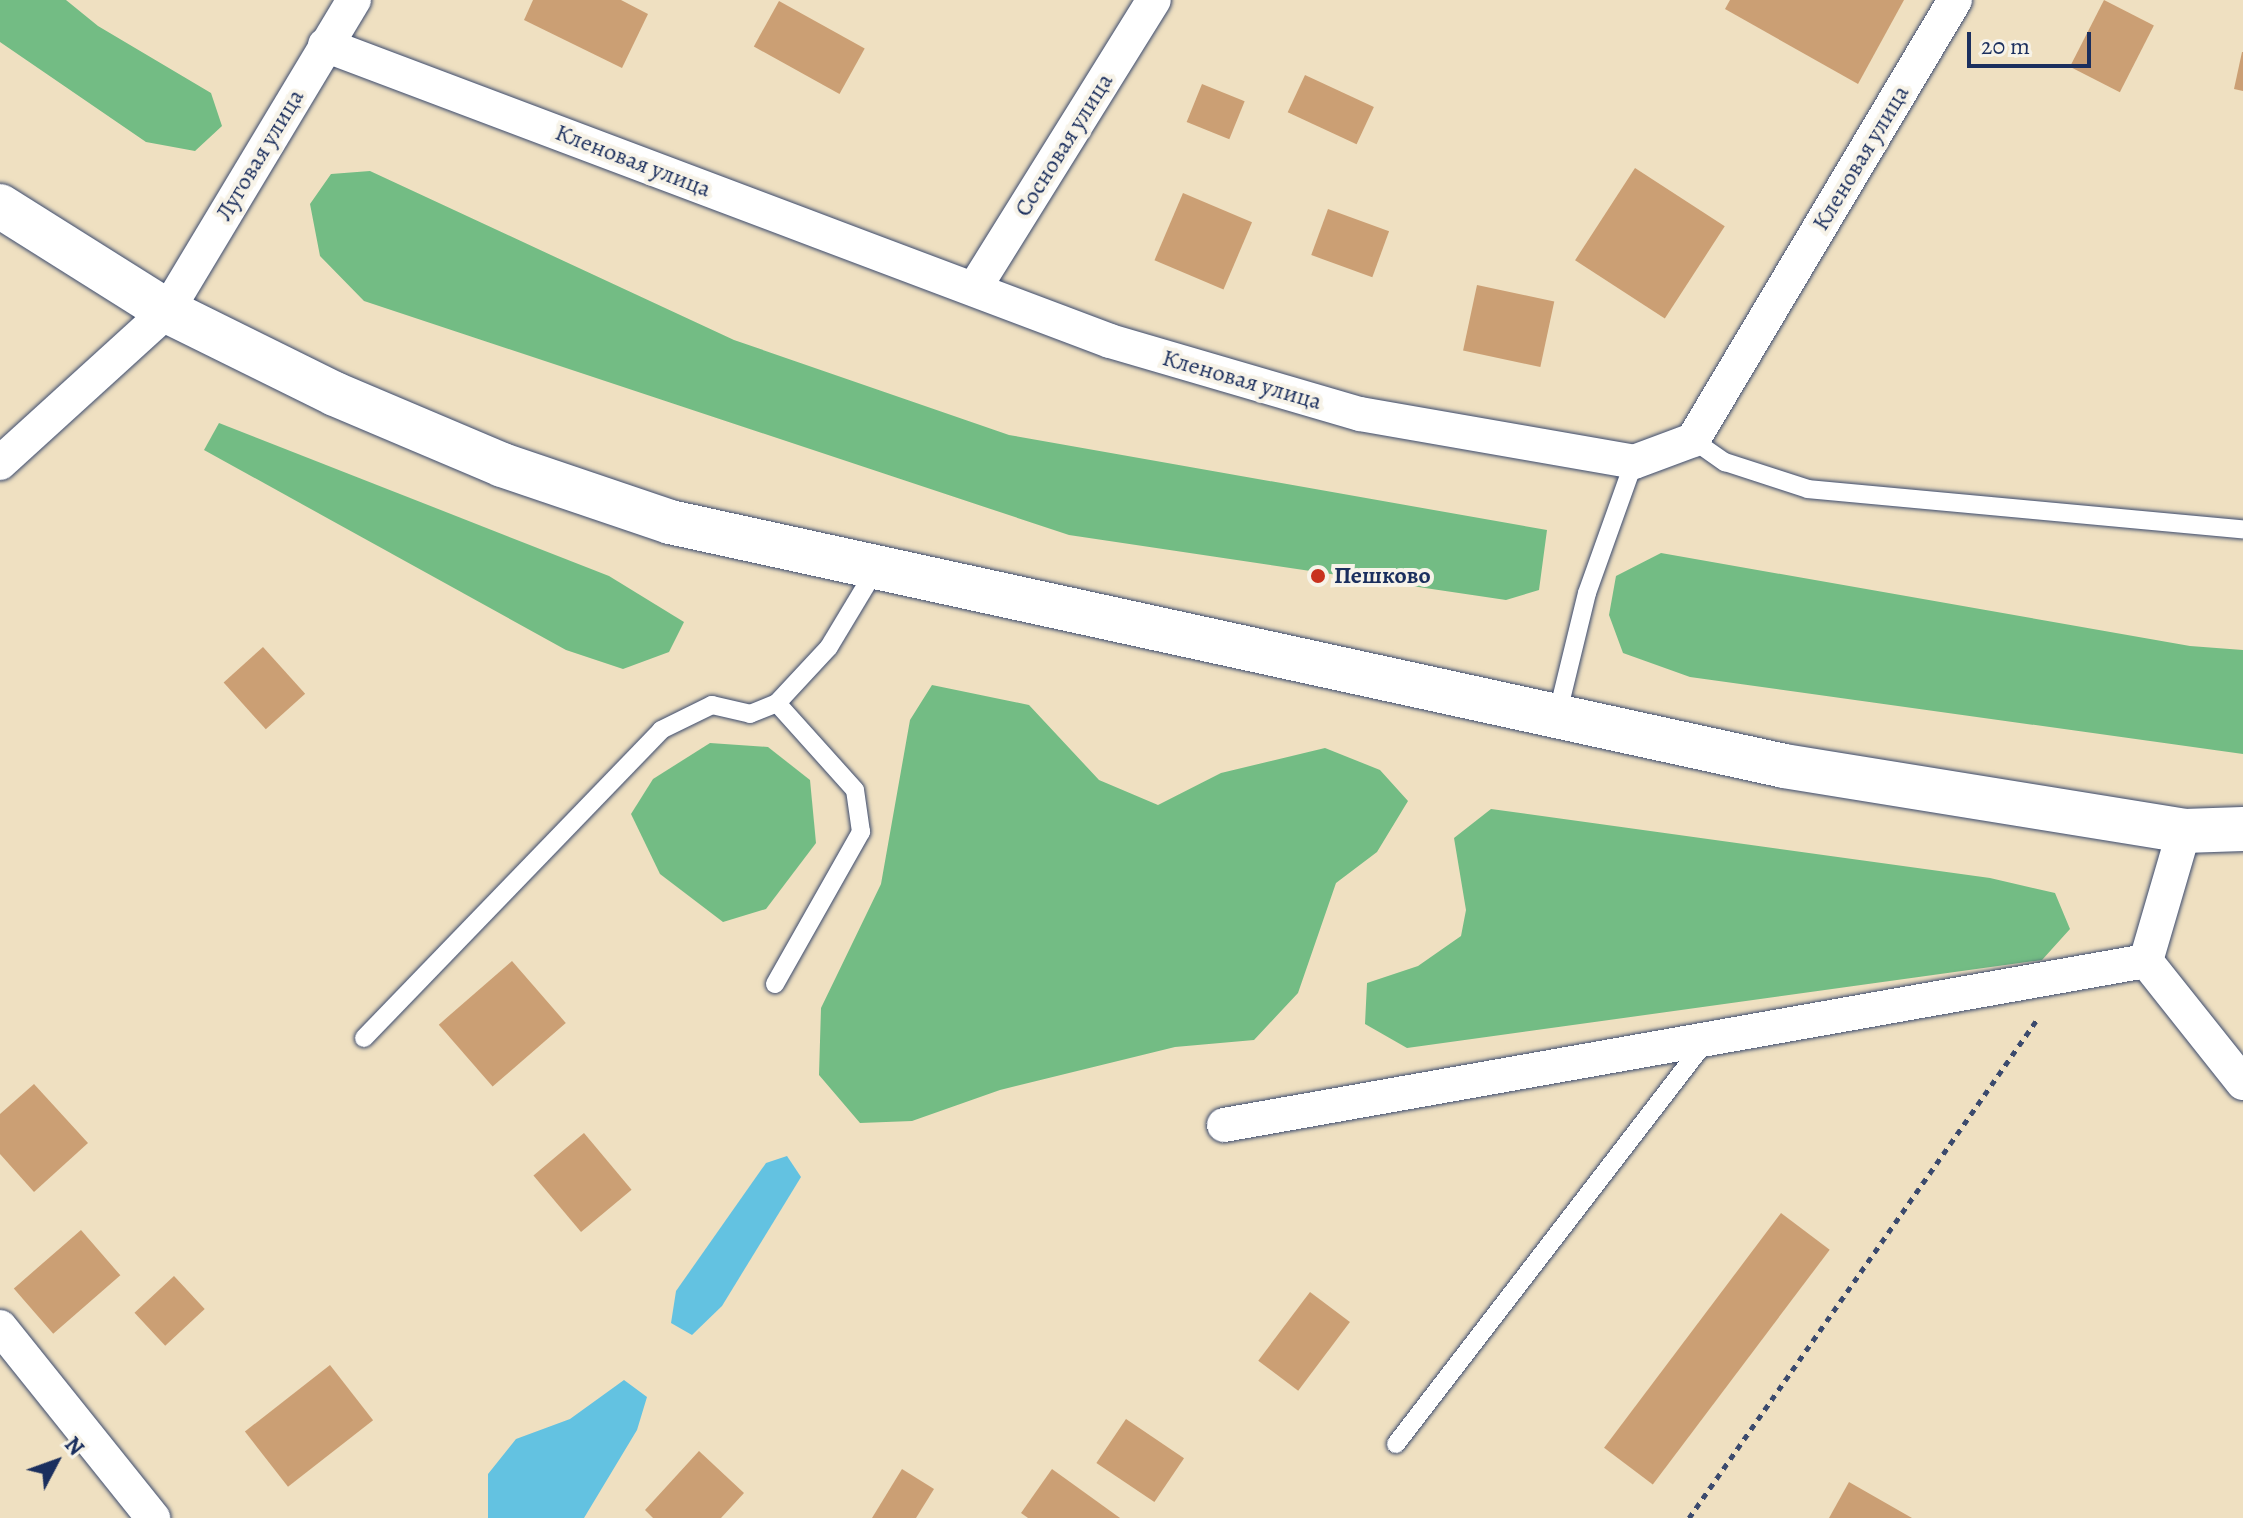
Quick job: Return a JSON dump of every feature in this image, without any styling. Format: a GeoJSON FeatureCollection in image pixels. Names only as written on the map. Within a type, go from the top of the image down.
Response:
{"type":"FeatureCollection","features":[{"type":"Feature","properties":{"kind":"highway"},"geometry":{"type":"LineString","coordinates":[[0,206],[167,311],[335,394],[502,465],[670,522],[1784,766],[2184,831],[2243,829]]}},
{"type":"Feature","properties":{"kind":"street","name":"Луговая улица"},"geometry":{"type":"LineString","coordinates":[[0,463],[167,311],[354,0]]}},
{"type":"Feature","properties":{"kind":"street","name":"Сосновая улица"},"geometry":{"type":"LineString","coordinates":[[974,289],[1154,0]]}},
{"type":"Feature","properties":{"kind":"street","name":"Кленовая улица"},"geometry":{"type":"LineString","coordinates":[[1693,440],[1955,0]]}},
{"type":"Feature","properties":{"kind":"street","name":"Кленовая улица"},"geometry":{"type":"LineString","coordinates":[[325,45],[1110,341],[1360,414],[1634,462]]}},
{"type":"Feature","properties":{"kind":"street"},"geometry":{"type":"LineString","coordinates":[[1634,462],[1693,440]]}},
{"type":"Feature","properties":{"kind":"street"},"geometry":{"type":"LineString","coordinates":[[2146,961],[2184,831]]}},
{"type":"Feature","properties":{"kind":"street"},"geometry":{"type":"LineString","coordinates":[[1224,1125],[2066,978],[2146,961]]}},
{"type":"Feature","properties":{"kind":"street"},"geometry":{"type":"LineString","coordinates":[[2146,961],[2243,1083]]}},
{"type":"Feature","properties":{"kind":"street"},"geometry":{"type":"LineString","coordinates":[[0,1327],[153,1518]]}},
{"type":"Feature","properties":{"kind":"lane"},"geometry":{"type":"LineString","coordinates":[[1693,440],[1725,462],[1808,489],[2243,529]]}},
{"type":"Feature","properties":{"kind":"lane"},"geometry":{"type":"LineString","coordinates":[[1557,716],[1587,593],[1634,462]]}},
{"type":"Feature","properties":{"kind":"lane"},"geometry":{"type":"LineString","coordinates":[[364,1038],[661,730],[712,705],[750,714],[777,703],[829,647],[877,567]]}},
{"type":"Feature","properties":{"kind":"lane"},"geometry":{"type":"LineString","coordinates":[[775,984],[861,832],[855,790],[777,703]]}},
{"type":"Feature","properties":{"kind":"lane"},"geometry":{"type":"LineString","coordinates":[[1396,1444],[1706,1041]]}},
{"type":"Feature","properties":{"kind":"path"},"geometry":{"type":"LineString","coordinates":[[1689,1518],[2066,978]]}},
{"type":"Feature","properties":{"kind":"green space"},"geometry":{"type":"Polygon","coordinates":[[[0,0],[66,0],[98,26],[211,93],[222,126],[195,151],[146,142],[0,42],[0,0]]]}},
{"type":"Feature","properties":{"kind":"green space"},"geometry":{"type":"Polygon","coordinates":[[[370,171],[734,340],[1009,435],[1547,530],[1539,590],[1506,600],[1069,535],[364,301],[320,256],[310,204],[331,174],[370,171]]]}},
{"type":"Feature","properties":{"kind":"green space"},"geometry":{"type":"Polygon","coordinates":[[[219,423],[609,576],[684,622],[669,652],[623,669],[566,650],[204,450],[219,423]]]}},
{"type":"Feature","properties":{"kind":"green space"},"geometry":{"type":"Polygon","coordinates":[[[1661,553],[2190,646],[2243,650],[2243,754],[1690,677],[1623,653],[1609,615],[1616,576],[1661,553]]]}},
{"type":"Feature","properties":{"kind":"green space"},"geometry":{"type":"Polygon","coordinates":[[[932,685],[1029,705],[1099,780],[1158,805],[1221,773],[1325,748],[1380,770],[1408,801],[1377,852],[1336,883],[1298,993],[1254,1040],[1175,1047],[1000,1090],[912,1121],[860,1123],[819,1075],[821,1008],[881,884],[910,720],[932,685]]]}},
{"type":"Feature","properties":{"kind":"green space"},"geometry":{"type":"Polygon","coordinates":[[[710,743],[768,747],[810,780],[816,843],[766,909],[723,922],[660,874],[631,814],[653,779],[710,743]]]}},
{"type":"Feature","properties":{"kind":"green space"},"geometry":{"type":"Polygon","coordinates":[[[1491,809],[1990,878],[2055,893],[2070,929],[2042,960],[1407,1048],[1365,1024],[1367,983],[1418,966],[1461,936],[1466,910],[1454,838],[1491,809]]]}},
{"type":"Feature","properties":{"kind":"water"},"geometry":{"type":"Polygon","coordinates":[[[787,1156],[801,1177],[722,1306],[692,1335],[671,1323],[676,1291],[766,1163],[787,1156]]]}},
{"type":"Feature","properties":{"kind":"water"},"geometry":{"type":"Polygon","coordinates":[[[624,1380],[647,1397],[637,1430],[584,1518],[488,1518],[488,1474],[516,1439],[570,1419],[624,1380]]]}},
{"type":"Feature","properties":{"kind":"building"},"geometry":{"type":"Polygon","coordinates":[[[533,0],[621,0],[648,14],[622,68],[524,20],[533,0]]]}},
{"type":"Feature","properties":{"kind":"building"},"geometry":{"type":"Polygon","coordinates":[[[1730,0],[1904,0],[1858,84],[1725,9],[1730,0]]]}},
{"type":"Feature","properties":{"kind":"building"},"geometry":{"type":"Polygon","coordinates":[[[2104,0],[2154,25],[2120,92],[2070,67],[2104,0]]]}},
{"type":"Feature","properties":{"kind":"building"},"geometry":{"type":"Polygon","coordinates":[[[779,1],[865,49],[840,94],[754,46],[779,1]]]}},
{"type":"Feature","properties":{"kind":"building"},"geometry":{"type":"Polygon","coordinates":[[[2243,52],[2243,91],[2234,89],[2243,52]]]}},
{"type":"Feature","properties":{"kind":"building"},"geometry":{"type":"Polygon","coordinates":[[[1305,75],[1374,107],[1357,144],[1288,112],[1305,75]]]}},
{"type":"Feature","properties":{"kind":"building"},"geometry":{"type":"Polygon","coordinates":[[[1202,84],[1245,101],[1229,139],[1187,122],[1202,84]]]}},
{"type":"Feature","properties":{"kind":"building"},"geometry":{"type":"Polygon","coordinates":[[[1635,168],[1725,226],[1665,319],[1575,260],[1635,168]]]}},
{"type":"Feature","properties":{"kind":"building"},"geometry":{"type":"Polygon","coordinates":[[[1183,193],[1252,222],[1224,290],[1154,260],[1183,193]]]}},
{"type":"Feature","properties":{"kind":"building"},"geometry":{"type":"Polygon","coordinates":[[[1328,209],[1389,231],[1372,277],[1311,255],[1328,209]]]}},
{"type":"Feature","properties":{"kind":"building"},"geometry":{"type":"Polygon","coordinates":[[[1477,285],[1554,301],[1540,367],[1463,351],[1477,285]]]}},
{"type":"Feature","properties":{"kind":"building"},"geometry":{"type":"Polygon","coordinates":[[[263,647],[305,694],[266,729],[224,682],[263,647]]]}},
{"type":"Feature","properties":{"kind":"building"},"geometry":{"type":"Polygon","coordinates":[[[512,961],[566,1023],[493,1087],[439,1025],[512,961]]]}},
{"type":"Feature","properties":{"kind":"building"},"geometry":{"type":"Polygon","coordinates":[[[34,1084],[88,1143],[34,1192],[0,1154],[0,1114],[34,1084]]]}},
{"type":"Feature","properties":{"kind":"building"},"geometry":{"type":"Polygon","coordinates":[[[584,1133],[632,1190],[581,1232],[533,1175],[584,1133]]]}},
{"type":"Feature","properties":{"kind":"building"},"geometry":{"type":"Polygon","coordinates":[[[1781,1213],[1830,1250],[1653,1485],[1604,1448],[1781,1213]]]}},
{"type":"Feature","properties":{"kind":"building"},"geometry":{"type":"Polygon","coordinates":[[[81,1230],[120,1275],[53,1334],[14,1288],[81,1230]]]}},
{"type":"Feature","properties":{"kind":"building"},"geometry":{"type":"Polygon","coordinates":[[[174,1276],[205,1309],[165,1346],[135,1313],[174,1276]]]}},
{"type":"Feature","properties":{"kind":"building"},"geometry":{"type":"Polygon","coordinates":[[[1310,1292],[1350,1322],[1298,1391],[1258,1361],[1310,1292]]]}},
{"type":"Feature","properties":{"kind":"building"},"geometry":{"type":"Polygon","coordinates":[[[330,1365],[373,1420],[288,1487],[245,1431],[330,1365]]]}},
{"type":"Feature","properties":{"kind":"building"},"geometry":{"type":"Polygon","coordinates":[[[1126,1419],[1184,1458],[1154,1502],[1096,1463],[1126,1419]]]}},
{"type":"Feature","properties":{"kind":"building"},"geometry":{"type":"Polygon","coordinates":[[[699,1451],[744,1493],[721,1518],[653,1518],[645,1510],[699,1451]]]}},
{"type":"Feature","properties":{"kind":"building"},"geometry":{"type":"Polygon","coordinates":[[[902,1469],[934,1489],[916,1518],[872,1518],[902,1469]]]}},
{"type":"Feature","properties":{"kind":"building"},"geometry":{"type":"Polygon","coordinates":[[[1052,1469],[1120,1518],[1028,1518],[1021,1513],[1052,1469]]]}},
{"type":"Feature","properties":{"kind":"building"},"geometry":{"type":"Polygon","coordinates":[[[1849,1482],[1912,1518],[1829,1518],[1849,1482]]]}},
{"type":"Feature","properties":{"kind":"place","name":"Пешково"},"geometry":{"type":"Point","coordinates":[1318,576]}}]}
